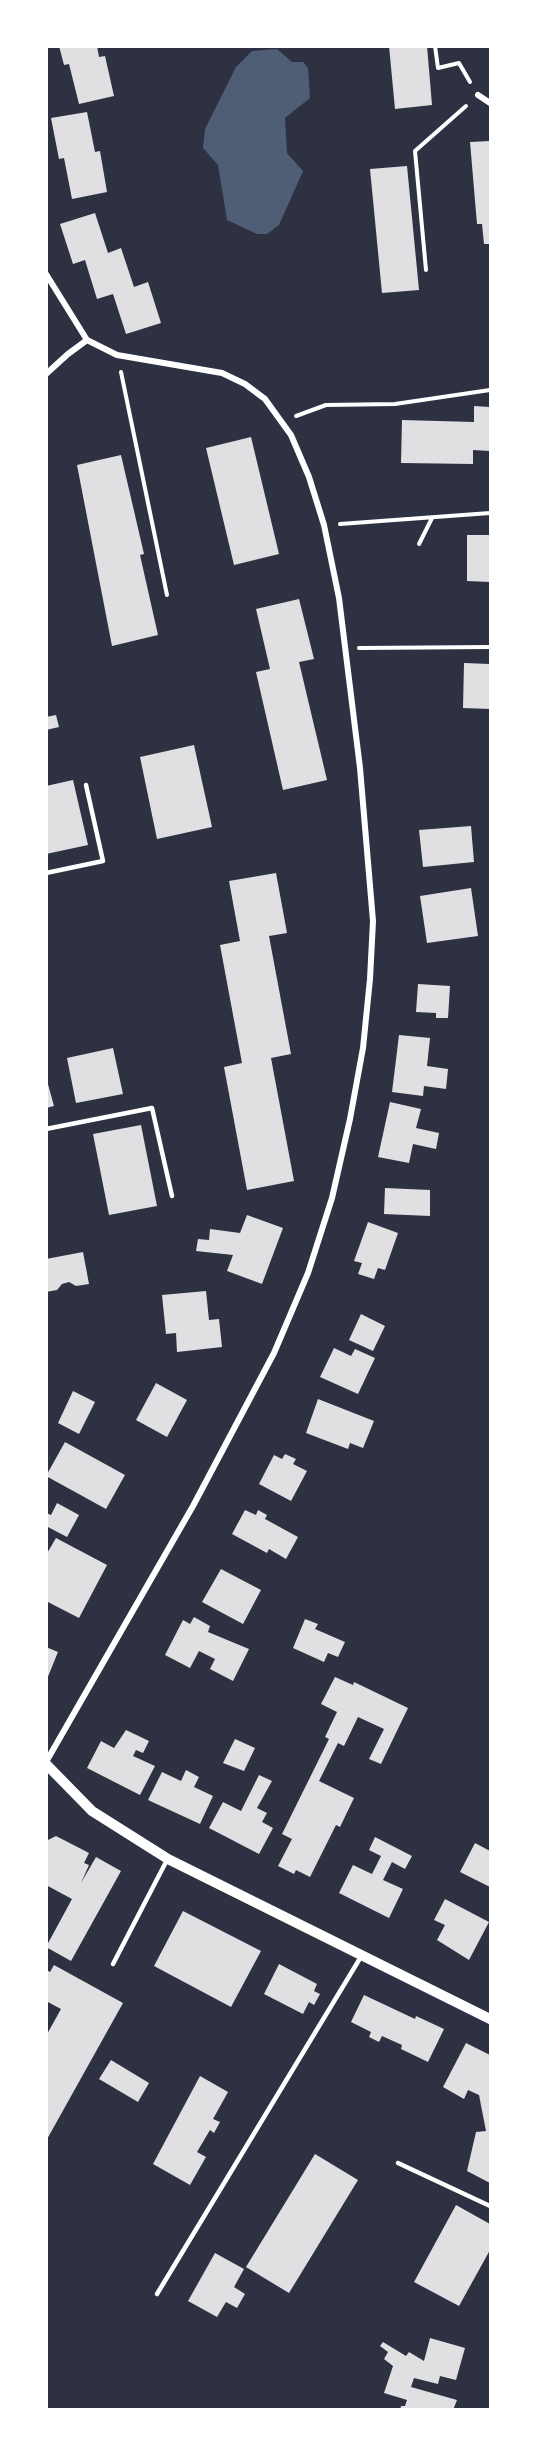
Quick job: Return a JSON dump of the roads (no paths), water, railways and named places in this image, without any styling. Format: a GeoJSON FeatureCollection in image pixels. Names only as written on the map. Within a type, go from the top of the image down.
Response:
{"type":"FeatureCollection","features":[{"type":"Feature","properties":{"kind":"street"},"geometry":{"type":"LineString","coordinates":[[477,95],[490,103]]}},
{"type":"Feature","properties":{"kind":"street"},"geometry":{"type":"LineString","coordinates":[[46,274],[87,340],[117,355],[222,373],[245,384],[265,399],[291,435],[309,477],[324,525],[347,648],[367,836],[373,921],[363,1048],[332,1198],[308,1273],[274,1353],[193,1506],[46,1763],[92,1811],[168,1859],[490,2019]]}},
{"type":"Feature","properties":{"kind":"street"},"geometry":{"type":"LineString","coordinates":[[46,374],[87,340]]}},
{"type":"Feature","properties":{"kind":"lane"},"geometry":{"type":"LineString","coordinates":[[46,873],[103,861],[86,785]]}},
{"type":"Feature","properties":{"kind":"lane"},"geometry":{"type":"LineString","coordinates":[[46,1129],[152,1108],[172,1196]]}},
{"type":"Feature","properties":{"kind":"lane"},"geometry":{"type":"LineString","coordinates":[[113,1964],[168,1859]]}},
{"type":"Feature","properties":{"kind":"lane"},"geometry":{"type":"LineString","coordinates":[[158,2294],[362,1955]]}},
{"type":"Feature","properties":{"kind":"lane"},"geometry":{"type":"LineString","coordinates":[[398,2163],[490,2206]]}},
{"type":"Feature","properties":{"kind":"water"},"geometry":{"type":"Polygon","coordinates":[[[277,49],[292,62],[303,62],[308,68],[310,98],[285,118],[287,153],[303,171],[279,225],[267,234],[257,234],[227,220],[218,165],[203,148],[205,129],[236,67],[252,51],[277,49]]]}}]}
